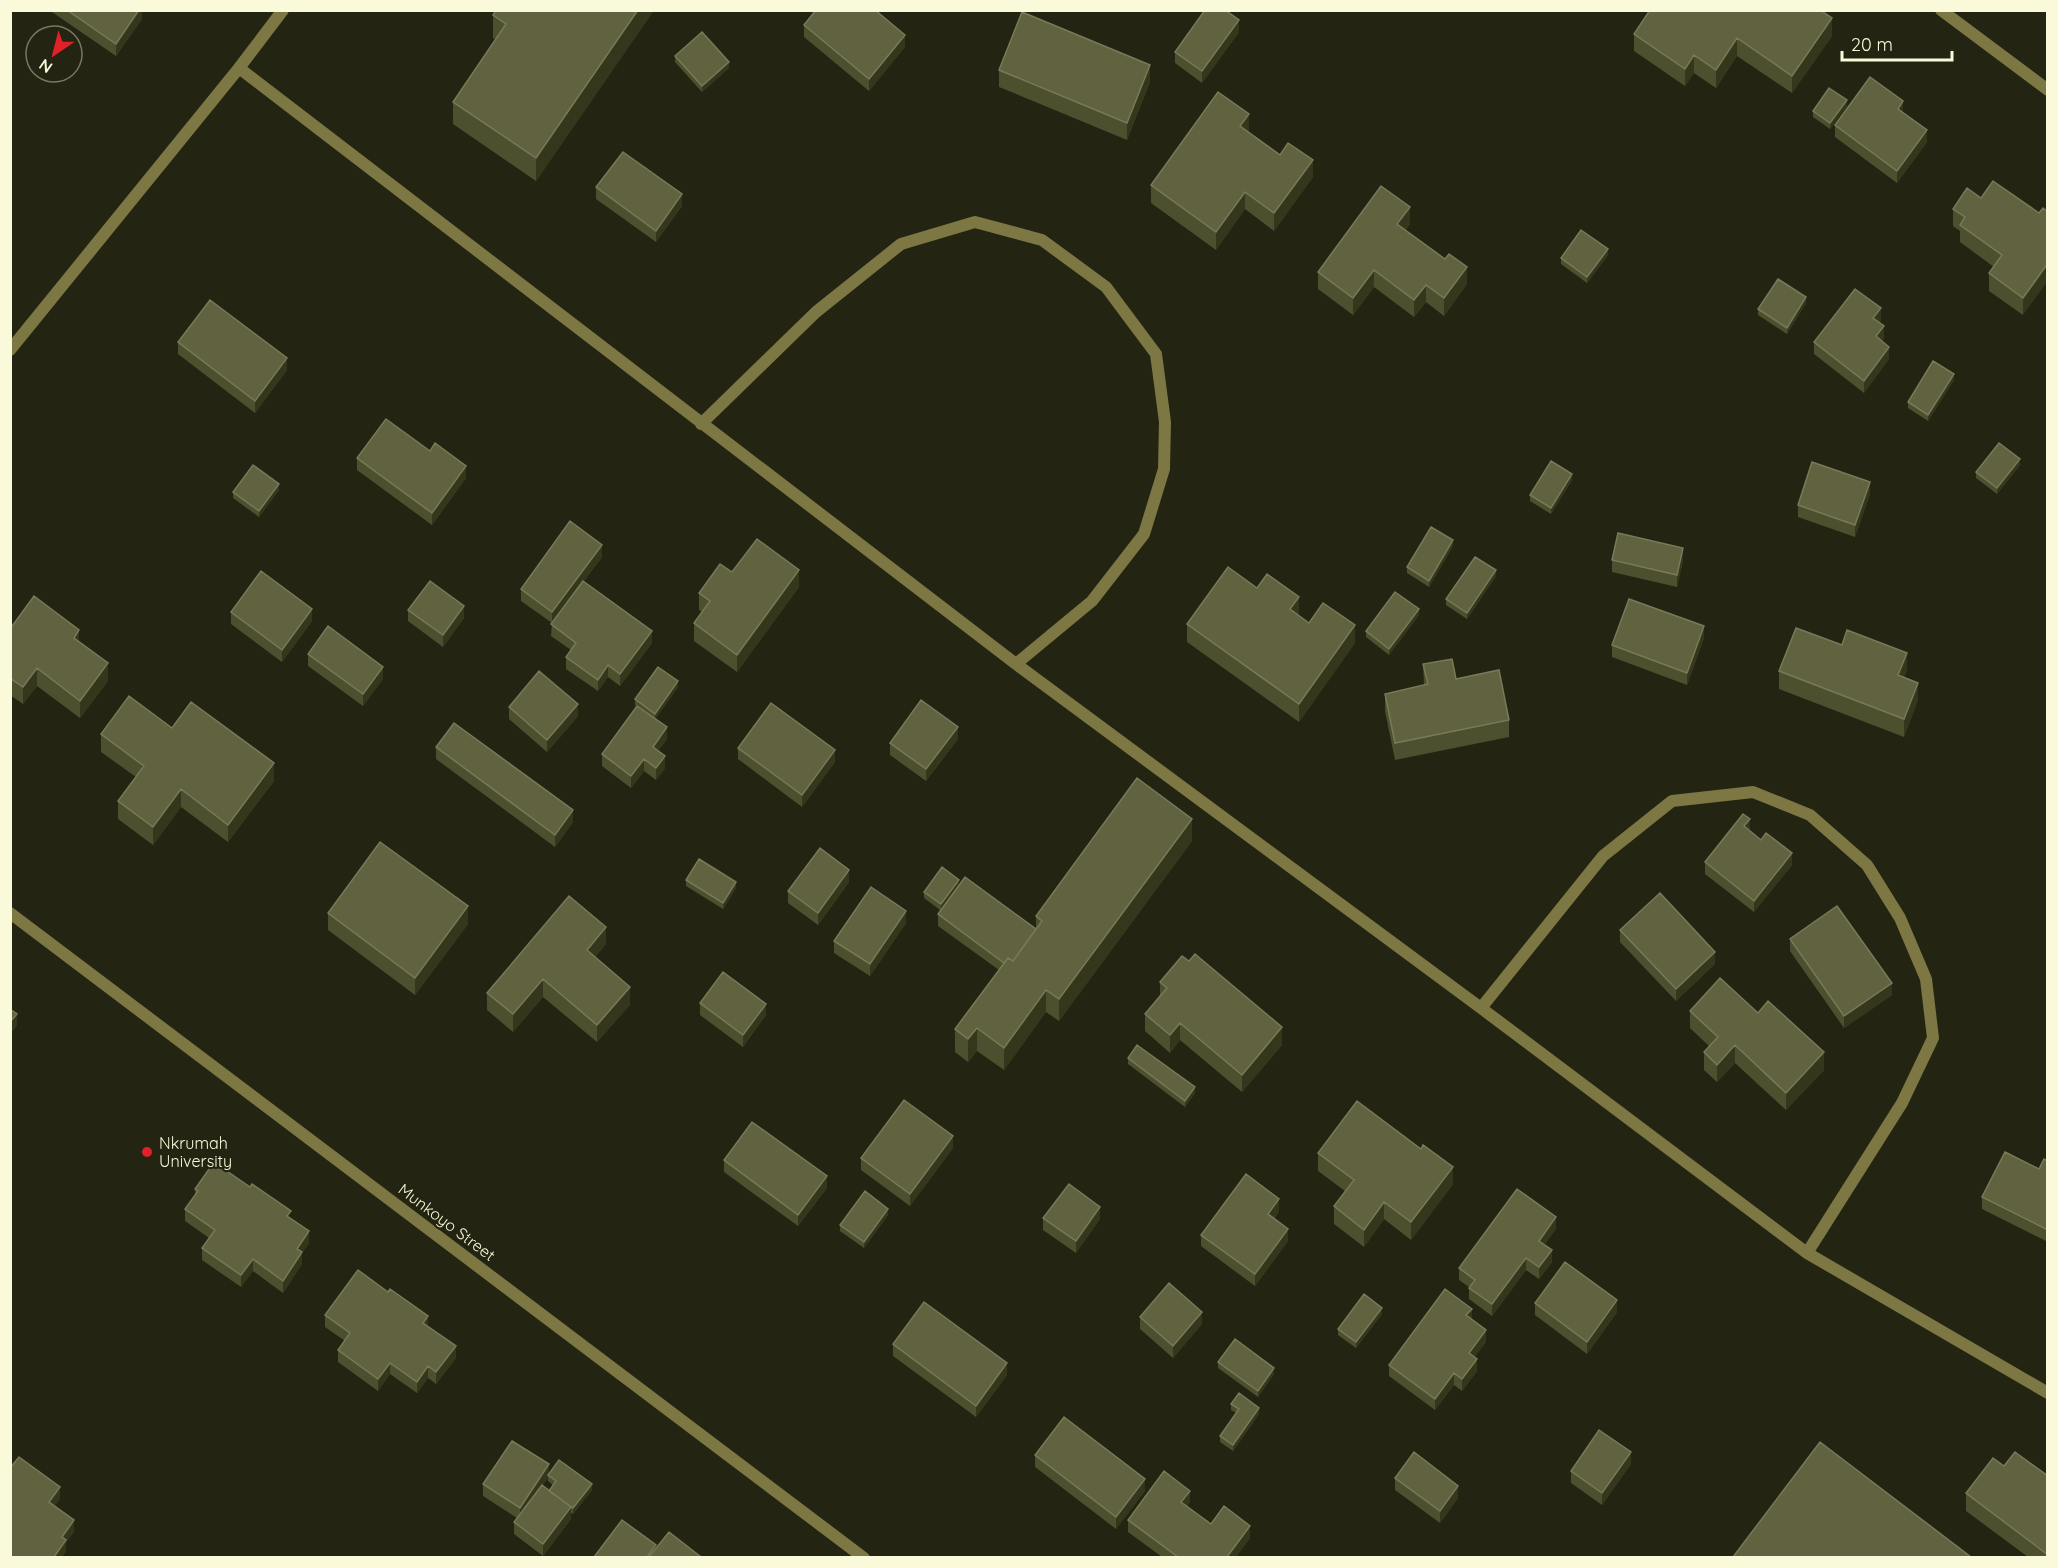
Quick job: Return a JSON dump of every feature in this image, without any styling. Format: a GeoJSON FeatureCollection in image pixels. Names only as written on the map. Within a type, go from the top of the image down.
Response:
{"type":"FeatureCollection","features":[{"type":"Feature","properties":{"kind":"street"},"geometry":{"type":"LineString","coordinates":[[10,350],[239,68],[283,10]]}},
{"type":"Feature","properties":{"kind":"street"},"geometry":{"type":"LineString","coordinates":[[1941,10],[2048,90]]}},
{"type":"Feature","properties":{"kind":"street"},"geometry":{"type":"LineString","coordinates":[[239,68],[1016,664],[1481,1008],[1807,1253],[2048,1392]]}},
{"type":"Feature","properties":{"kind":"street"},"geometry":{"type":"LineString","coordinates":[[701,424],[816,312],[901,244],[975,222],[1042,240],[1106,287],[1156,354],[1165,422],[1164,469],[1144,534],[1092,601],[1016,664]]}},
{"type":"Feature","properties":{"kind":"street"},"geometry":{"type":"LineString","coordinates":[[1481,1008],[1603,856],[1672,801],[1753,792],[1810,815],[1867,865],[1900,918],[1926,979],[1933,1038],[1902,1103],[1807,1253]]}},
{"type":"Feature","properties":{"kind":"street","name":"Munkoyo Street"},"geometry":{"type":"LineString","coordinates":[[10,913],[864,1557]]}},
{"type":"Feature","properties":{"kind":"building"},"geometry":{"type":"Polygon","coordinates":[[[67,10],[139,10],[116,44],[67,10]]]}},
{"type":"Feature","properties":{"kind":"building"},"geometry":{"type":"Polygon","coordinates":[[[496,10],[638,10],[536,158],[453,102],[506,24],[493,15],[496,10]]]}},
{"type":"Feature","properties":{"kind":"building"},"geometry":{"type":"Polygon","coordinates":[[[816,10],[875,10],[905,35],[869,79],[804,25],[816,10]]]}},
{"type":"Feature","properties":{"kind":"building"},"geometry":{"type":"Polygon","coordinates":[[[1205,10],[1225,10],[1239,20],[1202,71],[1175,52],[1205,10]]]}},
{"type":"Feature","properties":{"kind":"building"},"geometry":{"type":"Polygon","coordinates":[[[1650,10],[1820,10],[1832,18],[1792,76],[1737,38],[1716,70],[1694,55],[1685,69],[1634,34],[1650,10]]]}},
{"type":"Feature","properties":{"kind":"building"},"geometry":{"type":"Polygon","coordinates":[[[1022,12],[1150,65],[1127,123],[999,70],[1022,12]]]}},
{"type":"Feature","properties":{"kind":"building"},"geometry":{"type":"Polygon","coordinates":[[[702,32],[729,62],[702,86],[675,56],[702,32]]]}},
{"type":"Feature","properties":{"kind":"building"},"geometry":{"type":"Polygon","coordinates":[[[1870,77],[1903,101],[1898,109],[1927,130],[1897,171],[1835,125],[1870,77]]]}},
{"type":"Feature","properties":{"kind":"building"},"geometry":{"type":"Polygon","coordinates":[[[1829,88],[1847,100],[1830,123],[1813,111],[1829,88]]]}},
{"type":"Feature","properties":{"kind":"building"},"geometry":{"type":"Polygon","coordinates":[[[1218,92],[1249,114],[1240,126],[1280,155],[1288,143],[1313,160],[1274,213],[1245,192],[1216,232],[1151,185],[1218,92]]]}},
{"type":"Feature","properties":{"kind":"building"},"geometry":{"type":"Polygon","coordinates":[[[623,152],[682,194],[656,231],[596,187],[623,152]]]}},
{"type":"Feature","properties":{"kind":"building"},"geometry":{"type":"Polygon","coordinates":[[[1993,181],[2039,213],[2043,208],[2048,212],[2048,263],[2023,298],[1989,273],[2002,255],[1960,225],[1965,217],[1953,209],[1967,188],[1981,198],[1993,181]]]}},
{"type":"Feature","properties":{"kind":"building"},"geometry":{"type":"Polygon","coordinates":[[[1381,186],[1410,207],[1397,224],[1445,259],[1449,254],[1467,267],[1444,298],[1426,285],[1414,300],[1374,270],[1353,298],[1318,272],[1381,186]]]}},
{"type":"Feature","properties":{"kind":"building"},"geometry":{"type":"Polygon","coordinates":[[[1581,230],[1608,249],[1587,277],[1561,258],[1581,230]]]}},
{"type":"Feature","properties":{"kind":"building"},"geometry":{"type":"Polygon","coordinates":[[[1778,279],[1806,297],[1787,328],[1758,309],[1778,279]]]}},
{"type":"Feature","properties":{"kind":"building"},"geometry":{"type":"Polygon","coordinates":[[[1855,289],[1881,308],[1873,318],[1884,326],[1876,336],[1889,347],[1864,381],[1814,342],[1855,289]]]}},
{"type":"Feature","properties":{"kind":"building"},"geometry":{"type":"Polygon","coordinates":[[[210,300],[287,358],[255,401],[178,342],[210,300]]]}},
{"type":"Feature","properties":{"kind":"building"},"geometry":{"type":"Polygon","coordinates":[[[1933,361],[1954,374],[1928,415],[1908,402],[1933,361]]]}},
{"type":"Feature","properties":{"kind":"building"},"geometry":{"type":"Polygon","coordinates":[[[386,419],[430,451],[435,443],[466,466],[432,513],[357,458],[386,419]]]}},
{"type":"Feature","properties":{"kind":"building"},"geometry":{"type":"Polygon","coordinates":[[[1999,443],[2020,459],[1997,488],[1976,472],[1999,443]]]}},
{"type":"Feature","properties":{"kind":"building"},"geometry":{"type":"Polygon","coordinates":[[[1551,461],[1572,474],[1551,508],[1530,495],[1551,461]]]}},
{"type":"Feature","properties":{"kind":"building"},"geometry":{"type":"Polygon","coordinates":[[[1812,462],[1870,482],[1855,525],[1798,505],[1812,462]]]}},
{"type":"Feature","properties":{"kind":"building"},"geometry":{"type":"Polygon","coordinates":[[[253,465],[279,484],[259,511],[233,492],[253,465]]]}},
{"type":"Feature","properties":{"kind":"building"},"geometry":{"type":"Polygon","coordinates":[[[570,521],[602,545],[552,612],[521,589],[570,521]]]}},
{"type":"Feature","properties":{"kind":"building"},"geometry":{"type":"Polygon","coordinates":[[[1431,527],[1453,540],[1429,581],[1407,567],[1431,527]]]}},
{"type":"Feature","properties":{"kind":"building"},"geometry":{"type":"Polygon","coordinates":[[[1618,533],[1683,548],[1677,575],[1612,560],[1618,533]]]}},
{"type":"Feature","properties":{"kind":"building"},"geometry":{"type":"Polygon","coordinates":[[[757,539],[799,570],[737,655],[694,623],[710,601],[699,593],[720,564],[732,572],[757,539]]]}},
{"type":"Feature","properties":{"kind":"building"},"geometry":{"type":"Polygon","coordinates":[[[1475,557],[1496,570],[1467,613],[1446,599],[1475,557]]]}},
{"type":"Feature","properties":{"kind":"building"},"geometry":{"type":"Polygon","coordinates":[[[1228,567],[1257,588],[1267,574],[1299,597],[1290,609],[1309,623],[1323,603],[1355,625],[1299,704],[1187,624],[1228,567]]]}},
{"type":"Feature","properties":{"kind":"building"},"geometry":{"type":"Polygon","coordinates":[[[261,571],[312,609],[282,650],[231,612],[261,571]]]}},
{"type":"Feature","properties":{"kind":"building"},"geometry":{"type":"Polygon","coordinates":[[[430,581],[464,606],[443,635],[408,610],[430,581]]]}},
{"type":"Feature","properties":{"kind":"building"},"geometry":{"type":"Polygon","coordinates":[[[583,581],[652,631],[620,674],[608,665],[598,680],[566,657],[576,643],[551,624],[583,581]]]}},
{"type":"Feature","properties":{"kind":"building"},"geometry":{"type":"Polygon","coordinates":[[[1395,592],[1419,609],[1389,649],[1366,631],[1395,592]]]}},
{"type":"Feature","properties":{"kind":"building"},"geometry":{"type":"Polygon","coordinates":[[[34,596],[79,630],[74,638],[108,663],[80,701],[37,668],[23,687],[10,678],[10,629],[34,596]]]}},
{"type":"Feature","properties":{"kind":"building"},"geometry":{"type":"Polygon","coordinates":[[[1629,599],[1704,626],[1687,673],[1612,645],[1629,599]]]}},
{"type":"Feature","properties":{"kind":"building"},"geometry":{"type":"Polygon","coordinates":[[[328,626],[383,667],[363,694],[308,654],[328,626]]]}},
{"type":"Feature","properties":{"kind":"building"},"geometry":{"type":"Polygon","coordinates":[[[1796,628],[1842,645],[1847,630],[1907,653],[1898,675],[1918,683],[1904,719],[1779,671],[1796,628]]]}},
{"type":"Feature","properties":{"kind":"building"},"geometry":{"type":"Polygon","coordinates":[[[1452,659],[1456,679],[1499,670],[1509,720],[1395,743],[1385,694],[1428,684],[1423,664],[1452,659]]]}},
{"type":"Feature","properties":{"kind":"building"},"geometry":{"type":"Polygon","coordinates":[[[658,667],[678,681],[655,714],[635,699],[658,667]]]}},
{"type":"Feature","properties":{"kind":"building"},"geometry":{"type":"Polygon","coordinates":[[[539,671],[578,704],[547,740],[509,707],[539,671]]]}},
{"type":"Feature","properties":{"kind":"building"},"geometry":{"type":"Polygon","coordinates":[[[129,696],[172,728],[191,702],[274,763],[228,825],[181,789],[153,827],[118,801],[144,766],[101,734],[129,696]]]}},
{"type":"Feature","properties":{"kind":"building"},"geometry":{"type":"Polygon","coordinates":[[[921,700],[958,727],[926,769],[890,743],[921,700]]]}},
{"type":"Feature","properties":{"kind":"building"},"geometry":{"type":"Polygon","coordinates":[[[771,703],[835,750],[802,795],[738,748],[771,703]]]}},
{"type":"Feature","properties":{"kind":"building"},"geometry":{"type":"Polygon","coordinates":[[[637,706],[667,727],[653,747],[665,756],[656,768],[644,759],[631,776],[602,754],[637,706]]]}},
{"type":"Feature","properties":{"kind":"building"},"geometry":{"type":"Polygon","coordinates":[[[454,723],[573,810],[555,835],[436,747],[454,723]]]}},
{"type":"Feature","properties":{"kind":"building"},"geometry":{"type":"Polygon","coordinates":[[[1137,778],[1192,819],[1059,999],[1046,990],[1004,1048],[977,1028],[968,1039],[955,1029],[1008,958],[1013,961],[1042,921],[1036,916],[1137,778]]]}},
{"type":"Feature","properties":{"kind":"building"},"geometry":{"type":"Polygon","coordinates":[[[1743,814],[1750,819],[1744,826],[1761,840],[1766,833],[1792,853],[1754,901],[1705,862],[1743,814]]]}},
{"type":"Feature","properties":{"kind":"building"},"geometry":{"type":"Polygon","coordinates":[[[380,842],[468,906],[415,978],[328,913],[380,842]]]}},
{"type":"Feature","properties":{"kind":"building"},"geometry":{"type":"Polygon","coordinates":[[[820,848],[849,870],[818,913],[788,891],[820,848]]]}},
{"type":"Feature","properties":{"kind":"building"},"geometry":{"type":"Polygon","coordinates":[[[699,859],[736,882],[723,903],[686,880],[699,859]]]}},
{"type":"Feature","properties":{"kind":"building"},"geometry":{"type":"Polygon","coordinates":[[[942,867],[959,880],[941,904],[924,892],[942,867]]]}},
{"type":"Feature","properties":{"kind":"building"},"geometry":{"type":"Polygon","coordinates":[[[965,877],[1036,929],[1013,961],[1008,958],[1004,963],[938,914],[965,877]]]}},
{"type":"Feature","properties":{"kind":"building"},"geometry":{"type":"Polygon","coordinates":[[[871,887],[906,911],[870,964],[834,941],[871,887]]]}},
{"type":"Feature","properties":{"kind":"building"},"geometry":{"type":"Polygon","coordinates":[[[1660,893],[1715,952],[1676,989],[1620,930],[1660,893]]]}},
{"type":"Feature","properties":{"kind":"building"},"geometry":{"type":"Polygon","coordinates":[[[569,896],[606,927],[587,950],[630,987],[597,1025],[543,979],[513,1014],[487,993],[569,896]]]}},
{"type":"Feature","properties":{"kind":"building"},"geometry":{"type":"Polygon","coordinates":[[[1837,906],[1892,983],[1844,1016],[1790,939],[1837,906]]]}},
{"type":"Feature","properties":{"kind":"building"},"geometry":{"type":"Polygon","coordinates":[[[1195,954],[1282,1027],[1242,1075],[1180,1023],[1170,1035],[1145,1014],[1167,988],[1160,982],[1182,956],[1189,961],[1195,954]]]}},
{"type":"Feature","properties":{"kind":"building"},"geometry":{"type":"Polygon","coordinates":[[[723,972],[766,1004],[743,1035],[700,1003],[723,972]]]}},
{"type":"Feature","properties":{"kind":"building"},"geometry":{"type":"Polygon","coordinates":[[[1720,978],[1758,1013],[1768,1001],[1824,1052],[1786,1093],[1735,1045],[1717,1065],[1704,1052],[1718,1037],[1690,1011],[1720,978]]]}},
{"type":"Feature","properties":{"kind":"building"},"geometry":{"type":"Polygon","coordinates":[[[10,1009],[17,1014],[10,1022],[10,1009]]]}},
{"type":"Feature","properties":{"kind":"building"},"geometry":{"type":"Polygon","coordinates":[[[1137,1045],[1195,1087],[1185,1101],[1128,1058],[1137,1045]]]}},
{"type":"Feature","properties":{"kind":"building"},"geometry":{"type":"Polygon","coordinates":[[[904,1100],[953,1136],[910,1194],[861,1158],[904,1100]]]}},
{"type":"Feature","properties":{"kind":"building"},"geometry":{"type":"Polygon","coordinates":[[[1357,1101],[1421,1149],[1423,1145],[1453,1167],[1411,1222],[1384,1202],[1364,1230],[1334,1206],[1354,1180],[1318,1153],[1357,1101]]]}},
{"type":"Feature","properties":{"kind":"building"},"geometry":{"type":"Polygon","coordinates":[[[752,1122],[827,1176],[798,1215],[724,1160],[752,1122]]]}},
{"type":"Feature","properties":{"kind":"building"},"geometry":{"type":"Polygon","coordinates":[[[2005,1152],[2039,1169],[2044,1159],[2048,1161],[2048,1230],[1982,1197],[2005,1152]]]}},
{"type":"Feature","properties":{"kind":"building"},"geometry":{"type":"Polygon","coordinates":[[[214,1162],[250,1187],[252,1184],[291,1211],[287,1216],[309,1231],[297,1249],[302,1252],[283,1281],[253,1259],[241,1275],[202,1248],[215,1230],[185,1209],[198,1191],[195,1189],[214,1162]]]}},
{"type":"Feature","properties":{"kind":"building"},"geometry":{"type":"Polygon","coordinates":[[[1246,1174],[1279,1199],[1268,1214],[1288,1229],[1255,1274],[1201,1235],[1246,1174]]]}},
{"type":"Feature","properties":{"kind":"building"},"geometry":{"type":"Polygon","coordinates":[[[1069,1184],[1100,1207],[1076,1241],[1043,1218],[1069,1184]]]}},
{"type":"Feature","properties":{"kind":"building"},"geometry":{"type":"Polygon","coordinates":[[[1517,1189],[1556,1217],[1539,1241],[1552,1250],[1539,1267],[1526,1258],[1492,1304],[1469,1288],[1475,1280],[1459,1268],[1517,1189]]]}},
{"type":"Feature","properties":{"kind":"building"},"geometry":{"type":"Polygon","coordinates":[[[865,1191],[888,1209],[864,1242],[840,1225],[865,1191]]]}},
{"type":"Feature","properties":{"kind":"building"},"geometry":{"type":"Polygon","coordinates":[[[1565,1262],[1617,1300],[1587,1342],[1535,1303],[1565,1262]]]}},
{"type":"Feature","properties":{"kind":"building"},"geometry":{"type":"Polygon","coordinates":[[[358,1270],[388,1292],[390,1289],[428,1316],[423,1323],[456,1346],[436,1372],[428,1366],[417,1382],[390,1363],[378,1379],[338,1350],[350,1333],[325,1315],[358,1270]]]}},
{"type":"Feature","properties":{"kind":"building"},"geometry":{"type":"Polygon","coordinates":[[[1169,1283],[1202,1312],[1173,1346],[1140,1317],[1169,1283]]]}},
{"type":"Feature","properties":{"kind":"building"},"geometry":{"type":"Polygon","coordinates":[[[1445,1289],[1472,1309],[1466,1315],[1486,1330],[1469,1353],[1477,1359],[1462,1379],[1454,1373],[1435,1399],[1389,1365],[1445,1289]]]}},
{"type":"Feature","properties":{"kind":"building"},"geometry":{"type":"Polygon","coordinates":[[[1364,1294],[1382,1308],[1356,1342],[1338,1329],[1364,1294]]]}},
{"type":"Feature","properties":{"kind":"building"},"geometry":{"type":"Polygon","coordinates":[[[924,1302],[1007,1363],[976,1406],[893,1344],[924,1302]]]}},
{"type":"Feature","properties":{"kind":"building"},"geometry":{"type":"Polygon","coordinates":[[[1235,1339],[1274,1368],[1258,1391],[1218,1362],[1235,1339]]]}},
{"type":"Feature","properties":{"kind":"building"},"geometry":{"type":"Polygon","coordinates":[[[1239,1393],[1259,1408],[1233,1445],[1220,1436],[1239,1409],[1231,1404],[1239,1393]]]}},
{"type":"Feature","properties":{"kind":"building"},"geometry":{"type":"Polygon","coordinates":[[[1064,1417],[1145,1479],[1116,1517],[1035,1455],[1064,1417]]]}},
{"type":"Feature","properties":{"kind":"building"},"geometry":{"type":"Polygon","coordinates":[[[1599,1430],[1631,1452],[1602,1493],[1571,1471],[1599,1430]]]}},
{"type":"Feature","properties":{"kind":"building"},"geometry":{"type":"Polygon","coordinates":[[[512,1441],[549,1464],[520,1508],[483,1484],[512,1441]]]}},
{"type":"Feature","properties":{"kind":"building"},"geometry":{"type":"Polygon","coordinates":[[[1820,1442],[1971,1557],[1733,1557],[1820,1442]]]}},
{"type":"Feature","properties":{"kind":"building"},"geometry":{"type":"Polygon","coordinates":[[[1414,1452],[1458,1486],[1440,1511],[1395,1478],[1414,1452]]]}},
{"type":"Feature","properties":{"kind":"building"},"geometry":{"type":"Polygon","coordinates":[[[2015,1452],[2048,1476],[2048,1555],[1966,1493],[1993,1458],[2004,1466],[2015,1452]]]}},
{"type":"Feature","properties":{"kind":"building"},"geometry":{"type":"Polygon","coordinates":[[[19,1457],[60,1487],[49,1502],[74,1520],[62,1537],[66,1540],[54,1557],[10,1557],[10,1468],[19,1457]]]}},
{"type":"Feature","properties":{"kind":"building"},"geometry":{"type":"Polygon","coordinates":[[[559,1460],[592,1484],[573,1508],[549,1491],[556,1481],[548,1475],[559,1460]]]}},
{"type":"Feature","properties":{"kind":"building"},"geometry":{"type":"Polygon","coordinates":[[[1164,1471],[1190,1491],[1181,1502],[1211,1524],[1224,1506],[1250,1526],[1227,1557],[1178,1557],[1128,1520],[1164,1471]]]}},
{"type":"Feature","properties":{"kind":"building"},"geometry":{"type":"Polygon","coordinates":[[[542,1485],[571,1507],[543,1544],[514,1522],[542,1485]]]}},
{"type":"Feature","properties":{"kind":"building"},"geometry":{"type":"Polygon","coordinates":[[[622,1520],[656,1545],[647,1557],[594,1557],[622,1520]]]}},
{"type":"Feature","properties":{"kind":"building"},"geometry":{"type":"Polygon","coordinates":[[[669,1532],[701,1557],[649,1557],[669,1532]]]}},
{"type":"Feature","properties":{"kind":"place","name":"Nkrumah University"},"geometry":{"type":"Point","coordinates":[147,1152]}}]}
